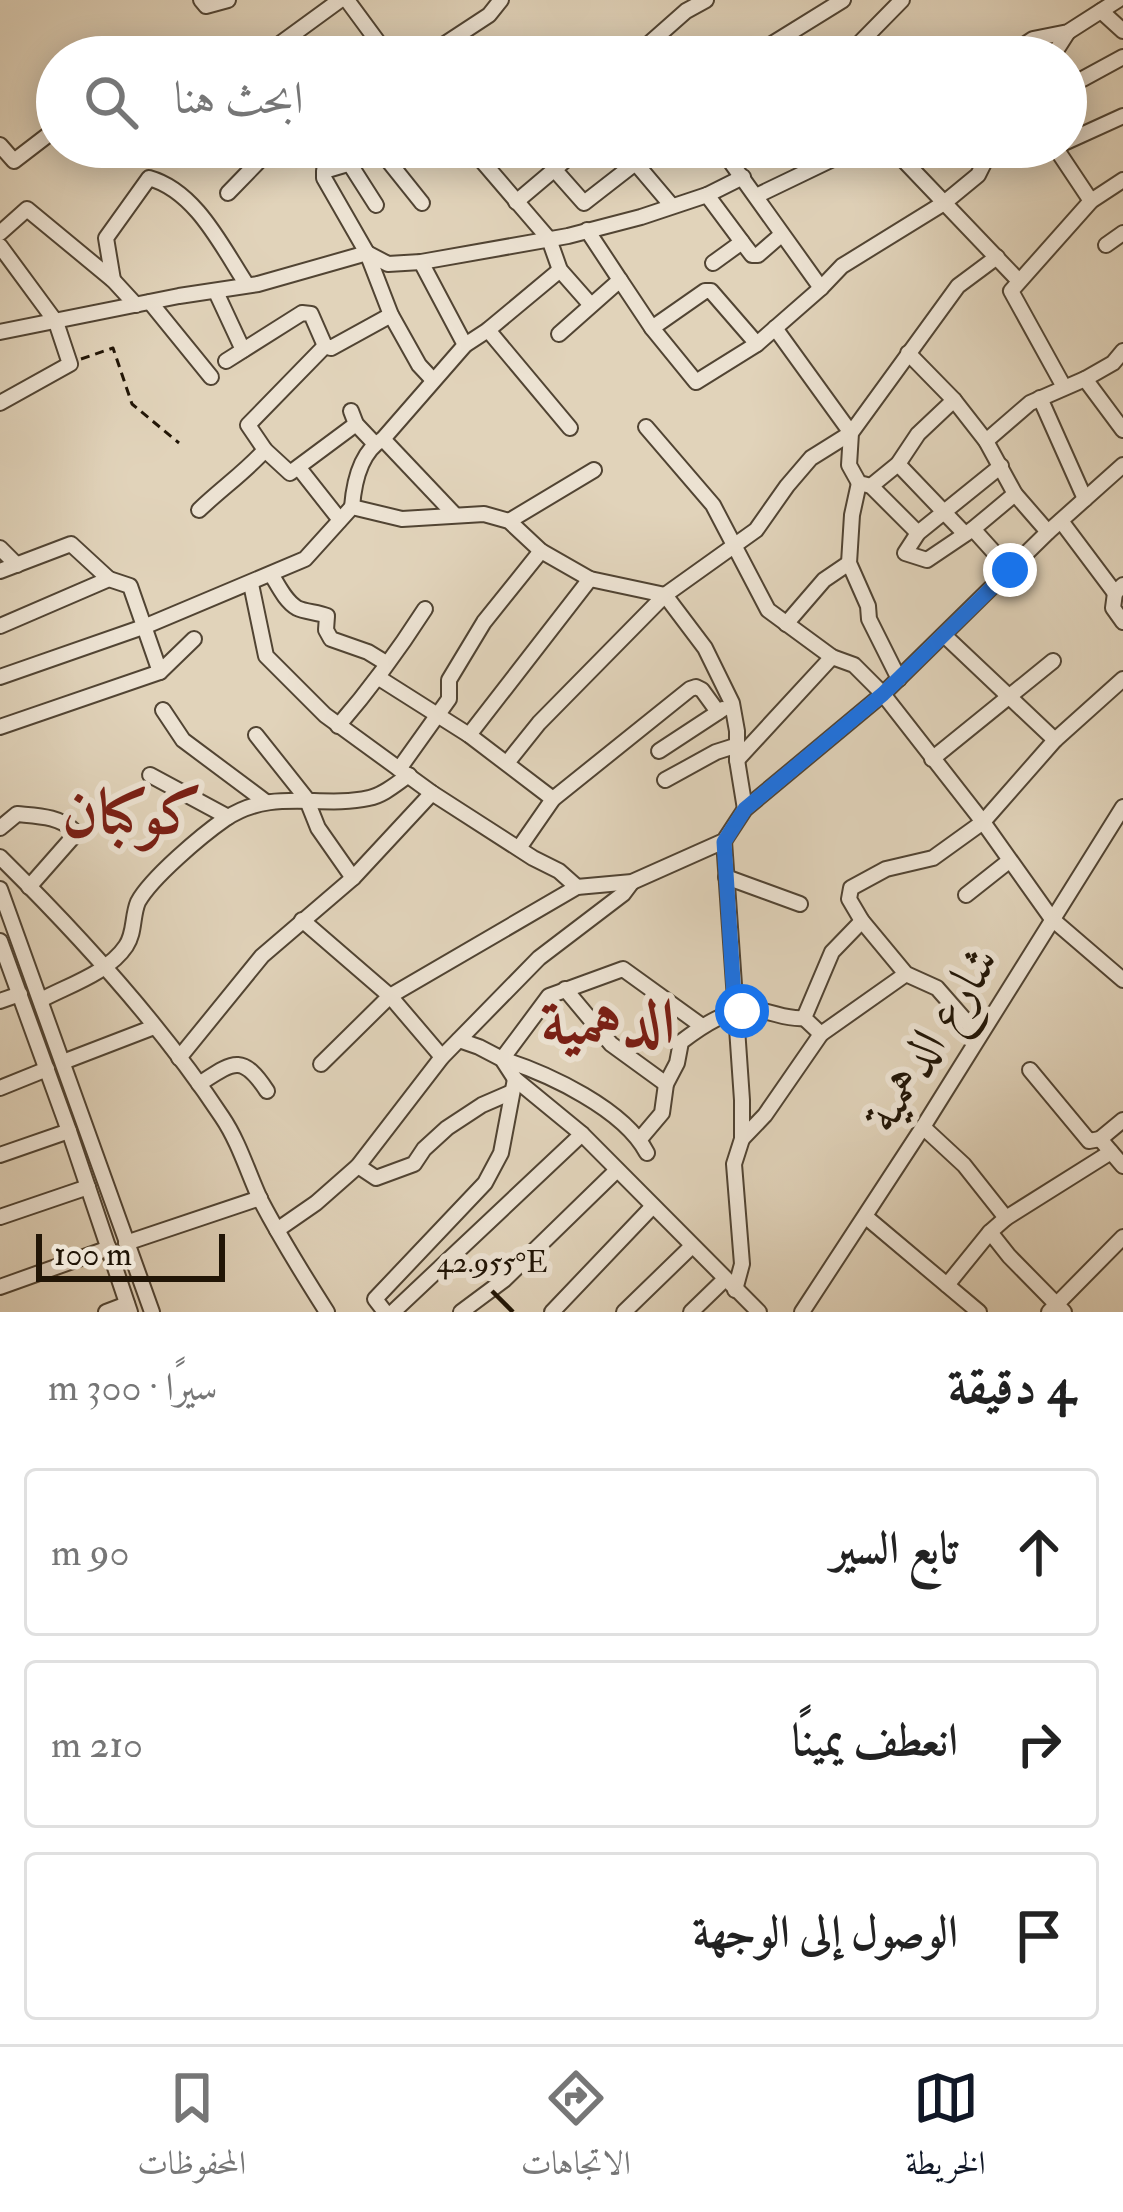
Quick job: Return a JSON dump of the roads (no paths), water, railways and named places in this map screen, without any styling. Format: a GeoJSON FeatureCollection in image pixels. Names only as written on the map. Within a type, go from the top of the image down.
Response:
{"type":"FeatureCollection","features":[{"type":"Feature","properties":{"kind":"street"},"geometry":{"type":"LineString","coordinates":[[201,0],[206,6],[228,0]]}},
{"type":"Feature","properties":{"kind":"street"},"geometry":{"type":"LineString","coordinates":[[292,36],[344,0],[372,36]]}},
{"type":"Feature","properties":{"kind":"street"},"geometry":{"type":"LineString","coordinates":[[457,36],[489,15],[501,0]]}},
{"type":"Feature","properties":{"kind":"street"},"geometry":{"type":"LineString","coordinates":[[660,36],[686,11],[706,0]]}},
{"type":"Feature","properties":{"kind":"street"},"geometry":{"type":"LineString","coordinates":[[1048,36],[1068,32],[1118,0]]}},
{"type":"Feature","properties":{"kind":"street"},"geometry":{"type":"LineString","coordinates":[[865,36],[897,2]]}},
{"type":"Feature","properties":{"kind":"street"},"geometry":{"type":"LineString","coordinates":[[782,36],[832,3]]}},
{"type":"Feature","properties":{"kind":"street"},"geometry":{"type":"LineString","coordinates":[[1101,11],[1123,31]]}},
{"type":"Feature","properties":{"kind":"street"},"geometry":{"type":"LineString","coordinates":[[1065,36],[1068,32]]}},
{"type":"Feature","properties":{"kind":"street"},"geometry":{"type":"LineString","coordinates":[[1087,77],[1123,57]]}},
{"type":"Feature","properties":{"kind":"street"},"geometry":{"type":"LineString","coordinates":[[1087,132],[1123,116]]}},
{"type":"Feature","properties":{"kind":"street"},"geometry":{"type":"LineString","coordinates":[[0,145],[14,161],[36,144]]}},
{"type":"Feature","properties":{"kind":"street"},"geometry":{"type":"LineString","coordinates":[[228,193],[252,168]]}},
{"type":"Feature","properties":{"kind":"street"},"geometry":{"type":"LineString","coordinates":[[334,168],[324,171],[324,178],[368,253],[391,315],[419,365],[433,380]]}},
{"type":"Feature","properties":{"kind":"street"},"geometry":{"type":"LineString","coordinates":[[354,168],[376,205]]}},
{"type":"Feature","properties":{"kind":"street"},"geometry":{"type":"LineString","coordinates":[[395,168],[422,203]]}},
{"type":"Feature","properties":{"kind":"street"},"geometry":{"type":"LineString","coordinates":[[488,168],[549,238],[560,270],[590,304]]}},
{"type":"Feature","properties":{"kind":"street"},"geometry":{"type":"LineString","coordinates":[[516,202],[553,168],[584,203],[629,168]]}},
{"type":"Feature","properties":{"kind":"street"},"geometry":{"type":"LineString","coordinates":[[642,168],[672,206]]}},
{"type":"Feature","properties":{"kind":"street"},"geometry":{"type":"LineString","coordinates":[[736,168],[821,288]]}},
{"type":"Feature","properties":{"kind":"street"},"geometry":{"type":"LineString","coordinates":[[0,332],[216,292],[368,253],[388,264],[421,262],[587,230],[707,195],[740,168]]}},
{"type":"Feature","properties":{"kind":"street"},"geometry":{"type":"LineString","coordinates":[[756,196],[814,168]]}},
{"type":"Feature","properties":{"kind":"street"},"geometry":{"type":"LineString","coordinates":[[911,168],[1019,281]]}},
{"type":"Feature","properties":{"kind":"street"},"geometry":{"type":"LineString","coordinates":[[587,230],[652,328],[695,382],[757,344],[842,266],[944,202],[982,168]]}},
{"type":"Feature","properties":{"kind":"street"},"geometry":{"type":"LineString","coordinates":[[1069,168],[1090,201]]}},
{"type":"Feature","properties":{"kind":"street"},"geometry":{"type":"LineString","coordinates":[[113,280],[106,238],[149,178],[164,182],[196,209],[247,285]]}},
{"type":"Feature","properties":{"kind":"street"},"geometry":{"type":"LineString","coordinates":[[1064,387],[1011,291],[1090,201],[1123,180]]}},
{"type":"Feature","properties":{"kind":"street"},"geometry":{"type":"LineString","coordinates":[[707,195],[752,254],[758,255],[781,235]]}},
{"type":"Feature","properties":{"kind":"street"},"geometry":{"type":"LineString","coordinates":[[0,233],[27,209],[143,303],[211,376]]}},
{"type":"Feature","properties":{"kind":"street"},"geometry":{"type":"LineString","coordinates":[[1106,244],[1123,232]]}},
{"type":"Feature","properties":{"kind":"street"},"geometry":{"type":"LineString","coordinates":[[713,263],[742,242]]}},
{"type":"Feature","properties":{"kind":"street"},"geometry":{"type":"LineString","coordinates":[[0,246],[56,322],[70,364],[0,404]]}},
{"type":"Feature","properties":{"kind":"street"},"geometry":{"type":"LineString","coordinates":[[507,763],[539,723],[665,595],[756,530],[811,458],[851,433],[958,286],[997,257]]}},
{"type":"Feature","properties":{"kind":"street"},"geometry":{"type":"LineString","coordinates":[[421,262],[465,345]]}},
{"type":"Feature","properties":{"kind":"street"},"geometry":{"type":"LineString","coordinates":[[0,677],[146,626],[305,560],[352,507],[355,478],[378,441],[465,345],[560,270]]}},
{"type":"Feature","properties":{"kind":"street"},"geometry":{"type":"LineString","coordinates":[[559,334],[620,280]]}},
{"type":"Feature","properties":{"kind":"street"},"geometry":{"type":"LineString","coordinates":[[652,328],[711,291],[757,344]]}},
{"type":"Feature","properties":{"kind":"street"},"geometry":{"type":"LineString","coordinates":[[216,292],[243,350]]}},
{"type":"Feature","properties":{"kind":"street"},"geometry":{"type":"LineString","coordinates":[[226,361],[302,313],[311,314],[325,346]]}},
{"type":"Feature","properties":{"kind":"street"},"geometry":{"type":"LineString","coordinates":[[325,346],[391,315]]}},
{"type":"Feature","properties":{"kind":"street"},"geometry":{"type":"LineString","coordinates":[[775,328],[851,433],[848,465],[918,533]]}},
{"type":"Feature","properties":{"kind":"street"},"geometry":{"type":"LineString","coordinates":[[488,331],[570,428]]}},
{"type":"Feature","properties":{"kind":"street"},"geometry":{"type":"LineString","coordinates":[[325,346],[248,425],[265,450],[290,473],[353,417],[455,515]]}},
{"type":"Feature","properties":{"kind":"street"},"geometry":{"type":"LineString","coordinates":[[986,441],[1030,403],[1085,380],[1123,351]]}},
{"type":"Feature","properties":{"kind":"street"},"geometry":{"type":"LineString","coordinates":[[908,353],[986,441],[1016,494],[1119,590],[1113,608],[1123,622]]}},
{"type":"Feature","properties":{"kind":"street"},"geometry":{"type":"LineString","coordinates":[[1085,380],[1123,430]]}},
{"type":"Feature","properties":{"kind":"street"},"geometry":{"type":"LineString","coordinates":[[1040,398],[1085,499]]}},
{"type":"Feature","properties":{"kind":"street"},"geometry":{"type":"LineString","coordinates":[[899,679],[869,620],[868,606],[849,563],[852,515],[865,485],[898,464],[918,434],[954,400]]}},
{"type":"Feature","properties":{"kind":"street"},"geometry":{"type":"LineString","coordinates":[[646,427],[712,505],[768,610],[832,657],[854,665],[883,694],[1052,919],[1123,980]]}},
{"type":"Feature","properties":{"kind":"street"},"geometry":{"type":"LineString","coordinates":[[199,510],[265,450]]}},
{"type":"Feature","properties":{"kind":"street"},"geometry":{"type":"LineString","coordinates":[[898,464],[1010,570]]}},
{"type":"Feature","properties":{"kind":"street"},"geometry":{"type":"LineString","coordinates":[[321,1064],[390,996],[578,886],[632,881],[724,842],[745,809],[883,694],[1123,465]]}},
{"type":"Feature","properties":{"kind":"street"},"geometry":{"type":"LineString","coordinates":[[1001,466],[918,533],[904,553],[927,560],[1016,494]]}},
{"type":"Feature","properties":{"kind":"street"},"geometry":{"type":"LineString","coordinates":[[299,468],[340,520]]}},
{"type":"Feature","properties":{"kind":"street"},"geometry":{"type":"LineString","coordinates":[[509,521],[594,470]]}},
{"type":"Feature","properties":{"kind":"street"},"geometry":{"type":"LineString","coordinates":[[352,507],[402,519],[484,514],[509,521],[541,550],[590,579],[665,595],[705,648],[732,703],[745,809]]}},
{"type":"Feature","properties":{"kind":"street"},"geometry":{"type":"LineString","coordinates":[[0,571],[70,544],[109,579],[130,586],[160,672]]}},
{"type":"Feature","properties":{"kind":"street"},"geometry":{"type":"LineString","coordinates":[[0,548],[16,565]]}},
{"type":"Feature","properties":{"kind":"street"},"geometry":{"type":"LineString","coordinates":[[41,1000],[104,967],[130,942],[137,904],[155,879],[228,817],[266,802],[346,802],[376,797],[404,772],[448,699],[449,680],[484,622],[541,550]]}},
{"type":"Feature","properties":{"kind":"street"},"geometry":{"type":"LineString","coordinates":[[786,624],[824,580],[849,563]]}},
{"type":"Feature","properties":{"kind":"street"},"geometry":{"type":"LineString","coordinates":[[271,574],[290,603],[327,616],[331,639],[368,652],[436,716],[553,799]]}},
{"type":"Feature","properties":{"kind":"street"},"geometry":{"type":"LineString","coordinates":[[0,626],[109,579]]}},
{"type":"Feature","properties":{"kind":"street"},"geometry":{"type":"LineString","coordinates":[[469,735],[590,579]]}},
{"type":"Feature","properties":{"kind":"street"},"geometry":{"type":"LineString","coordinates":[[251,584],[266,656],[338,726],[432,793],[578,886]]}},
{"type":"Feature","properties":{"kind":"street"},"geometry":{"type":"LineString","coordinates":[[338,726],[425,609]]}},
{"type":"Feature","properties":{"kind":"street"},"geometry":{"type":"LineString","coordinates":[[944,634],[1055,740]]}},
{"type":"Feature","properties":{"kind":"street"},"geometry":{"type":"LineString","coordinates":[[0,728],[160,672],[194,639]]}},
{"type":"Feature","properties":{"kind":"street"},"geometry":{"type":"LineString","coordinates":[[665,780],[716,752],[738,753],[832,657]]}},
{"type":"Feature","properties":{"kind":"street"},"geometry":{"type":"LineString","coordinates":[[932,759],[1053,662]]}},
{"type":"Feature","properties":{"kind":"street"},"geometry":{"type":"LineString","coordinates":[[979,1036],[938,988],[906,974],[862,921],[849,899],[851,888],[886,869],[933,857],[983,822],[1055,740],[1123,679]]}},
{"type":"Feature","properties":{"kind":"street"},"geometry":{"type":"LineString","coordinates":[[519,848],[553,799],[690,689],[702,689],[718,712]]}},
{"type":"Feature","properties":{"kind":"street"},"geometry":{"type":"LineString","coordinates":[[659,751],[732,703]]}},
{"type":"Feature","properties":{"kind":"street"},"geometry":{"type":"LineString","coordinates":[[163,710],[183,740],[266,802]]}},
{"type":"Feature","properties":{"kind":"street"},"geometry":{"type":"LineString","coordinates":[[256,735],[306,799],[318,828],[353,878]]}},
{"type":"Feature","properties":{"kind":"street"},"geometry":{"type":"LineString","coordinates":[[149,775],[228,817]]}},
{"type":"Feature","properties":{"kind":"street"},"geometry":{"type":"LineString","coordinates":[[179,1058],[262,956],[353,878],[432,793]]}},
{"type":"Feature","properties":{"kind":"street","name":"شارع الدهمية"},"geometry":{"type":"LineString","coordinates":[[806,1310],[1123,806]]}},
{"type":"Feature","properties":{"kind":"street"},"geometry":{"type":"LineString","coordinates":[[0,828],[17,814],[43,816],[68,824],[74,831],[29,887]]}},
{"type":"Feature","properties":{"kind":"street"},"geometry":{"type":"LineString","coordinates":[[691,1312],[730,1285],[742,1264],[734,1164],[742,1139],[742,1100],[724,842]]}},
{"type":"Feature","properties":{"kind":"street"},"geometry":{"type":"LineString","coordinates":[[0,857],[104,967],[199,1084],[226,1122],[277,1231],[327,1312]]}},
{"type":"Feature","properties":{"kind":"street"},"geometry":{"type":"LineString","coordinates":[[966,896],[1009,861]]}},
{"type":"Feature","properties":{"kind":"street"},"geometry":{"type":"LineString","coordinates":[[726,877],[800,904]]}},
{"type":"Feature","properties":{"kind":"street"},"geometry":{"type":"LineString","coordinates":[[277,1231],[358,1166],[442,1057],[539,958],[623,894],[632,881]]}},
{"type":"Feature","properties":{"kind":"street"},"geometry":{"type":"LineString","coordinates":[[0,889],[152,1312]]}},
{"type":"Feature","properties":{"kind":"street"},"geometry":{"type":"LineString","coordinates":[[302,920],[390,996],[442,1057]]}},
{"type":"Feature","properties":{"kind":"street"},"geometry":{"type":"LineString","coordinates":[[804,1018],[832,952],[862,921]]}},
{"type":"Feature","properties":{"kind":"street"},"geometry":{"type":"LineString","coordinates":[[0,941],[129,1308],[106,1312]]}},
{"type":"Feature","properties":{"kind":"street"},"geometry":{"type":"LineString","coordinates":[[502,1059],[549,996],[623,969],[702,1026]]}},
{"type":"Feature","properties":{"kind":"street"},"geometry":{"type":"LineString","coordinates":[[742,1139],[765,1115],[821,1034],[906,974]]}},
{"type":"Feature","properties":{"kind":"street"},"geometry":{"type":"LineString","coordinates":[[565,989],[611,1044],[666,1084]]}},
{"type":"Feature","properties":{"kind":"street"},"geometry":{"type":"LineString","coordinates":[[0,1001],[20,994]]}},
{"type":"Feature","properties":{"kind":"street"},"geometry":{"type":"LineString","coordinates":[[460,1040],[589,1097],[644,1146],[662,1113],[666,1084],[681,1042],[702,1026],[735,1012],[754,1010],[804,1018],[821,1034]]}},
{"type":"Feature","properties":{"kind":"street"},"geometry":{"type":"LineString","coordinates":[[63,1062],[154,1027]]}},
{"type":"Feature","properties":{"kind":"street"},"geometry":{"type":"LineString","coordinates":[[502,1059],[513,1085],[582,1134],[750,1309]]}},
{"type":"Feature","properties":{"kind":"street"},"geometry":{"type":"LineString","coordinates":[[199,1084],[221,1070],[242,1065],[251,1069],[267,1091]]}},
{"type":"Feature","properties":{"kind":"street"},"geometry":{"type":"LineString","coordinates":[[0,1088],[47,1069]]}},
{"type":"Feature","properties":{"kind":"street"},"geometry":{"type":"LineString","coordinates":[[1030,1070],[1089,1141],[1106,1146],[1123,1166]]}},
{"type":"Feature","properties":{"kind":"street"},"geometry":{"type":"LineString","coordinates":[[358,1166],[376,1178],[414,1164],[448,1128],[513,1085]]}},
{"type":"Feature","properties":{"kind":"street"},"geometry":{"type":"LineString","coordinates":[[513,1085],[502,1153],[485,1183],[375,1300],[389,1312],[440,1271],[582,1134]]}},
{"type":"Feature","properties":{"kind":"street"},"geometry":{"type":"LineString","coordinates":[[946,1285],[990,1232],[1106,1146],[1123,1120]]}},
{"type":"Feature","properties":{"kind":"street"},"geometry":{"type":"LineString","coordinates":[[923,1127],[964,1165],[1006,1218]]}},
{"type":"Feature","properties":{"kind":"street"},"geometry":{"type":"LineString","coordinates":[[0,1155],[69,1131]]}},
{"type":"Feature","properties":{"kind":"street"},"geometry":{"type":"LineString","coordinates":[[461,1312],[504,1280],[616,1170]]}},
{"type":"Feature","properties":{"kind":"street"},"geometry":{"type":"LineString","coordinates":[[0,1217],[88,1187]]}},
{"type":"Feature","properties":{"kind":"street"},"geometry":{"type":"LineString","coordinates":[[127,1243],[260,1198]]}},
{"type":"Feature","properties":{"kind":"street"},"geometry":{"type":"LineString","coordinates":[[552,1312],[653,1206]]}},
{"type":"Feature","properties":{"kind":"street"},"geometry":{"type":"LineString","coordinates":[[866,1217],[979,1312]]}},
{"type":"Feature","properties":{"kind":"street"},"geometry":{"type":"LineString","coordinates":[[990,1232],[1056,1310],[1123,1237]]}},
{"type":"Feature","properties":{"kind":"street"},"geometry":{"type":"LineString","coordinates":[[624,1312],[692,1246]]}},
{"type":"Feature","properties":{"kind":"street"},"geometry":{"type":"LineString","coordinates":[[0,1287],[109,1248]]}},
{"type":"Feature","properties":{"kind":"district","name":"كوكبان"},"geometry":{"type":"Point","coordinates":[132,813]}},
{"type":"Feature","properties":{"kind":"district","name":"الدهمية"},"geometry":{"type":"Point","coordinates":[608,1023]}}]}
